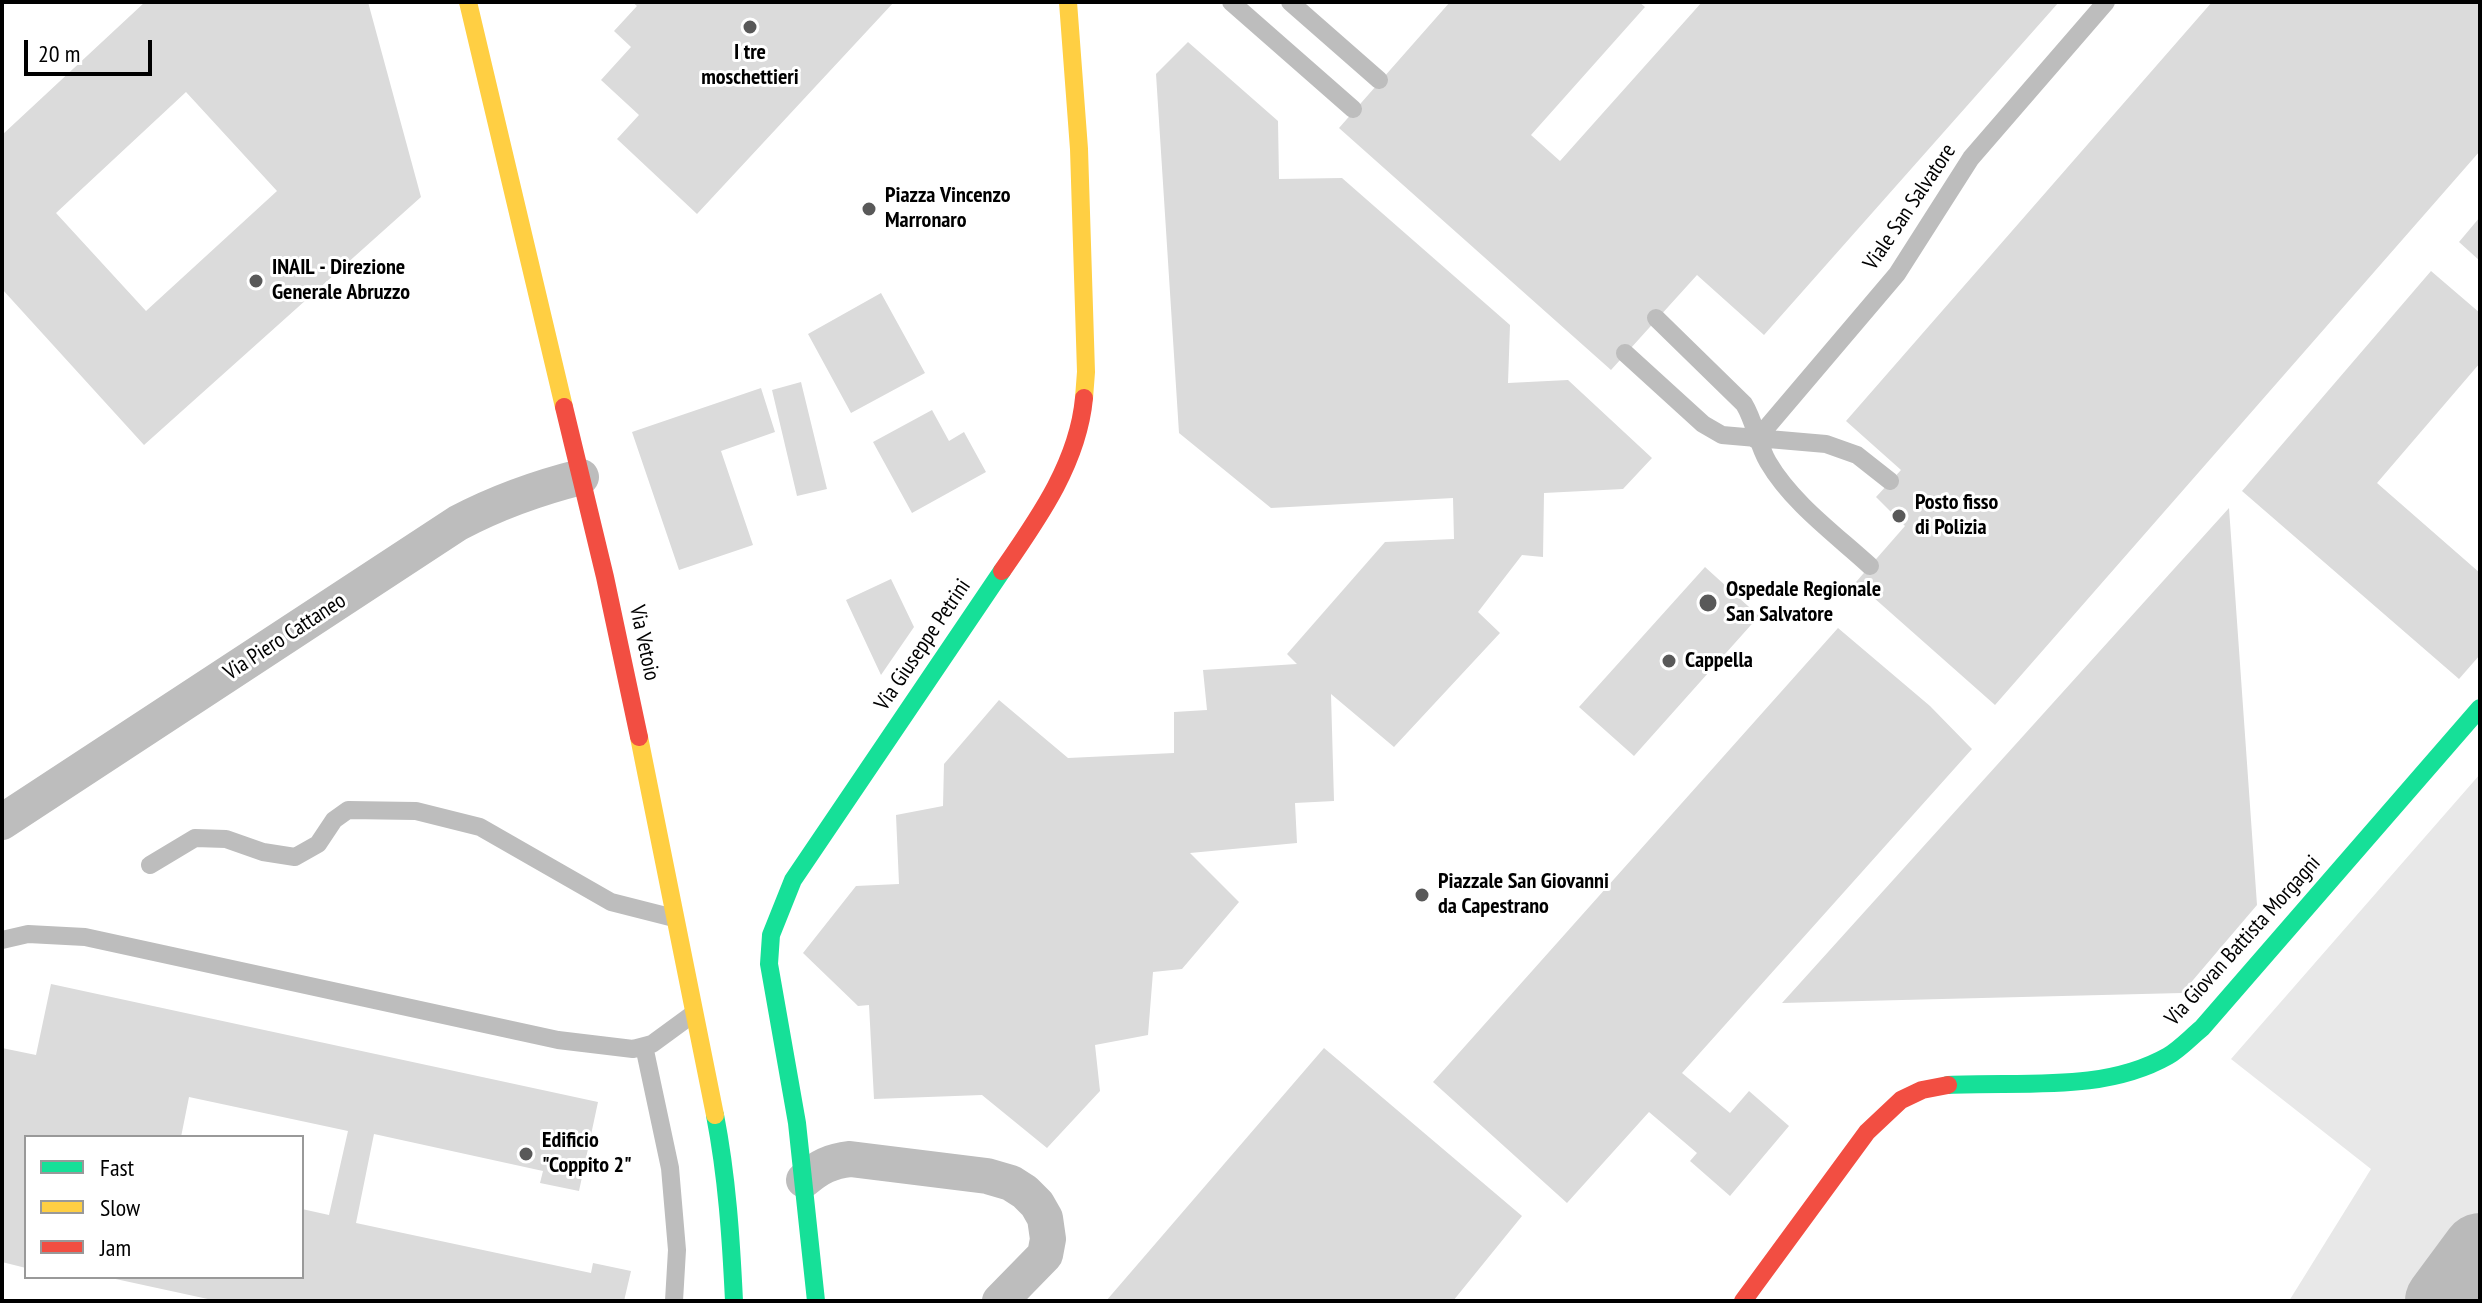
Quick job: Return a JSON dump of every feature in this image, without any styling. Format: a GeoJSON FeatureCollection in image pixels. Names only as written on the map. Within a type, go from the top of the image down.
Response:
{"type":"FeatureCollection","features":[{"type":"Feature","properties":{"kind":"street","name":"Via Vetoio"},"geometry":{"type":"LineString","coordinates":[[468,2],[627,678],[677,919],[723,1158],[734,1301]]}},
{"type":"Feature","properties":{"kind":"street","name":"Via Giuseppe Petrini"},"geometry":{"type":"LineString","coordinates":[[816,1301],[797,1123],[773,998],[769,964],[771,935],[793,880],[1043,511],[1076,442],[1086,372],[1079,149],[1068,2]]}},
{"type":"Feature","properties":{"kind":"street","name":"Via Piero Cattaneo"},"geometry":{"type":"LineString","coordinates":[[2,822],[458,523],[494,504],[531,490],[581,477]]}},
{"type":"Feature","properties":{"kind":"street","name":"Via Giovan Battista Morgagni"},"geometry":{"type":"LineString","coordinates":[[1743,1301],[1867,1132],[1901,1100],[1922,1090],[1949,1085],[2102,1080],[2134,1071],[2170,1055],[2202,1028],[2480,708]]}},
{"type":"Feature","properties":{"kind":"street"},"geometry":{"type":"LineString","coordinates":[[804,1180],[833,1161],[850,1159],[987,1176],[1016,1186],[1037,1204],[1045,1218],[1048,1239],[1045,1255],[1000,1301]]}},
{"type":"Feature","properties":{"kind":"lane"},"geometry":{"type":"LineString","coordinates":[[1231,2],[1353,109]]}},
{"type":"Feature","properties":{"kind":"lane"},"geometry":{"type":"LineString","coordinates":[[1290,2],[1379,80]]}},
{"type":"Feature","properties":{"kind":"lane","name":"Viale San Salvatore"},"geometry":{"type":"LineString","coordinates":[[1756,440],[1897,274],[1971,158],[2106,2]]}},
{"type":"Feature","properties":{"kind":"lane"},"geometry":{"type":"LineString","coordinates":[[1656,318],[1738,396],[1749,411],[1756,440],[1768,462],[1791,492],[1870,566]]}},
{"type":"Feature","properties":{"kind":"lane"},"geometry":{"type":"LineString","coordinates":[[1625,353],[1703,424],[1722,435],[1756,440],[1806,441],[1843,449],[1868,462],[1890,481]]}},
{"type":"Feature","properties":{"kind":"lane"},"geometry":{"type":"LineString","coordinates":[[150,865],[195,838],[226,839],[263,852],[295,857],[318,844],[334,820],[348,810],[416,811],[480,827],[611,902],[677,919]]}},
{"type":"Feature","properties":{"kind":"lane"},"geometry":{"type":"LineString","coordinates":[[2,940],[28,934],[85,937],[558,1040],[633,1049],[652,1044],[696,1012]]}},
{"type":"Feature","properties":{"kind":"lane"},"geometry":{"type":"LineString","coordinates":[[644,1046],[670,1168],[677,1250],[674,1301]]}},
{"type":"Feature","properties":{"kind":"shaded area"},"geometry":{"type":"Polygon","coordinates":[[[2480,774],[2480,1301],[2289,1301],[2371,1169],[2231,1059],[2480,774]]]}},
{"type":"Feature","properties":{"kind":"building"},"geometry":{"type":"Polygon","coordinates":[[[145,2],[368,2],[421,197],[144,445],[2,289],[2,135],[145,2]],[[186,92],[56,213],[146,311],[277,191],[186,92]]]}},
{"type":"Feature","properties":{"kind":"building"},"geometry":{"type":"Polygon","coordinates":[[[632,2],[894,2],[697,214],[617,139],[639,115],[601,80],[631,47],[614,31],[637,6],[632,2]]]}},
{"type":"Feature","properties":{"kind":"building"},"geometry":{"type":"Polygon","coordinates":[[[1450,2],[1639,2],[1645,7],[1531,135],[1560,161],[1702,2],[2059,2],[1764,335],[1697,275],[1611,370],[1339,128],[1450,2]]]}},
{"type":"Feature","properties":{"kind":"building"},"geometry":{"type":"Polygon","coordinates":[[[2212,2],[2480,2],[2480,151],[1995,705],[1856,582],[1905,526],[1876,497],[1901,470],[1846,421],[2212,2]]]}},
{"type":"Feature","properties":{"kind":"building"},"geometry":{"type":"Polygon","coordinates":[[[1188,42],[1278,121],[1279,179],[1342,178],[1510,325],[1508,383],[1568,380],[1652,458],[1623,489],[1544,493],[1543,557],[1522,555],[1478,612],[1500,633],[1394,747],[1331,694],[1334,801],[1295,803],[1297,843],[1190,853],[1239,902],[1182,969],[1153,972],[1148,1035],[1095,1045],[1100,1091],[1047,1148],[982,1095],[874,1099],[869,1005],[858,1006],[803,953],[856,886],[899,884],[896,815],[943,806],[944,764],[999,700],[1068,758],[1174,753],[1174,712],[1207,710],[1203,670],[1297,664],[1287,654],[1385,542],[1454,539],[1453,498],[1271,508],[1179,433],[1156,74],[1188,42]]]}},
{"type":"Feature","properties":{"kind":"building"},"geometry":{"type":"Polygon","coordinates":[[[2480,217],[2480,261],[2459,242],[2480,217]]]}},
{"type":"Feature","properties":{"kind":"building"},"geometry":{"type":"Polygon","coordinates":[[[2431,271],[2480,313],[2480,363],[2377,483],[2480,573],[2480,655],[2459,679],[2242,491],[2431,271]]]}},
{"type":"Feature","properties":{"kind":"building"},"geometry":{"type":"Polygon","coordinates":[[[881,293],[925,373],[851,413],[808,334],[881,293]]]}},
{"type":"Feature","properties":{"kind":"building"},"geometry":{"type":"Polygon","coordinates":[[[801,382],[827,489],[797,496],[772,390],[801,382]]]}},
{"type":"Feature","properties":{"kind":"building"},"geometry":{"type":"Polygon","coordinates":[[[761,388],[775,432],[721,451],[753,545],[679,570],[632,432],[761,388]]]}},
{"type":"Feature","properties":{"kind":"building"},"geometry":{"type":"Polygon","coordinates":[[[932,410],[949,441],[964,432],[986,472],[912,513],[873,442],[932,410]]]}},
{"type":"Feature","properties":{"kind":"building"},"geometry":{"type":"Polygon","coordinates":[[[2229,508],[2257,905],[2182,993],[1782,1003],[2229,508]]]}},
{"type":"Feature","properties":{"kind":"building","name":"Cappella"},"geometry":{"type":"Polygon","coordinates":[[[1705,567],[1759,616],[1634,756],[1579,707],[1705,567]]]}},
{"type":"Feature","properties":{"kind":"building"},"geometry":{"type":"Polygon","coordinates":[[[891,579],[914,627],[881,675],[846,600],[891,579]]]}},
{"type":"Feature","properties":{"kind":"building"},"geometry":{"type":"Polygon","coordinates":[[[1838,628],[1930,706],[1972,749],[1682,1073],[1730,1113],[1749,1091],[1789,1126],[1730,1196],[1690,1161],[1697,1153],[1649,1112],[1567,1203],[1433,1082],[1838,628]]]}},
{"type":"Feature","properties":{"kind":"building","name":"Edificio \"Coppito 2\""},"geometry":{"type":"Polygon","coordinates":[[[51,984],[598,1102],[579,1191],[540,1183],[543,1171],[374,1134],[356,1223],[591,1273],[593,1263],[631,1271],[624,1301],[217,1301],[116,1279],[304,1279],[304,1209],[329,1215],[348,1131],[189,1097],[181,1135],[24,1135],[24,1268],[2,1262],[2,1048],[36,1055],[51,984]]]}},
{"type":"Feature","properties":{"kind":"building"},"geometry":{"type":"Polygon","coordinates":[[[1324,1048],[1522,1216],[1453,1301],[1106,1301],[1324,1048]]]}},
{"type":"Feature","properties":{"kind":"waterway"},"geometry":{"type":"LineString","coordinates":[[2443,1301],[2480,1251]]}},
{"type":"Feature","properties":{"kind":"traffic: fast"},"geometry":{"type":"LineString","coordinates":[[816,1301],[797,1123],[769,964],[771,935],[793,880],[1002,571]]}},
{"type":"Feature","properties":{"kind":"traffic: fast"},"geometry":{"type":"LineString","coordinates":[[1948,1085],[2089,1080],[2143,1068],[2172,1053],[2202,1028],[2480,708]]}},
{"type":"Feature","properties":{"kind":"traffic: fast"},"geometry":{"type":"LineString","coordinates":[[715,1115],[728,1208],[734,1301]]}},
{"type":"Feature","properties":{"kind":"traffic: slow"},"geometry":{"type":"LineString","coordinates":[[468,2],[564,407]]}},
{"type":"Feature","properties":{"kind":"traffic: slow"},"geometry":{"type":"LineString","coordinates":[[1068,2],[1079,149],[1086,372],[1084,398]]}},
{"type":"Feature","properties":{"kind":"traffic: slow"},"geometry":{"type":"LineString","coordinates":[[639,737],[715,1115]]}},
{"type":"Feature","properties":{"kind":"traffic: jam"},"geometry":{"type":"LineString","coordinates":[[1002,571],[1042,511],[1065,468],[1074,445],[1084,398]]}},
{"type":"Feature","properties":{"kind":"traffic: jam"},"geometry":{"type":"LineString","coordinates":[[564,407],[639,737]]}},
{"type":"Feature","properties":{"kind":"traffic: jam"},"geometry":{"type":"LineString","coordinates":[[1743,1301],[1867,1132],[1901,1100],[1922,1090],[1948,1085]]}},
{"type":"Feature","properties":{"kind":"place","name":"I tre moschettieri"},"geometry":{"type":"Point","coordinates":[750,27]}},
{"type":"Feature","properties":{"kind":"place","name":"Piazza Vincenzo Marronaro"},"geometry":{"type":"Point","coordinates":[869,209]}},
{"type":"Feature","properties":{"kind":"place","name":"INAIL - Direzione Generale Abruzzo"},"geometry":{"type":"Point","coordinates":[256,281]}},
{"type":"Feature","properties":{"kind":"place","name":"Posto fisso di Polizia"},"geometry":{"type":"Point","coordinates":[1899,516]}},
{"type":"Feature","properties":{"kind":"place","name":"Ospedale Regionale San Salvatore"},"geometry":{"type":"Point","coordinates":[1708,603]}},
{"type":"Feature","properties":{"kind":"place","name":"Cappella"},"geometry":{"type":"Point","coordinates":[1669,661]}},
{"type":"Feature","properties":{"kind":"place","name":"Piazzale San Giovanni da Capestrano"},"geometry":{"type":"Point","coordinates":[1422,895]}},
{"type":"Feature","properties":{"kind":"place","name":"Edificio \"Coppito 2\""},"geometry":{"type":"Point","coordinates":[526,1154]}}]}
